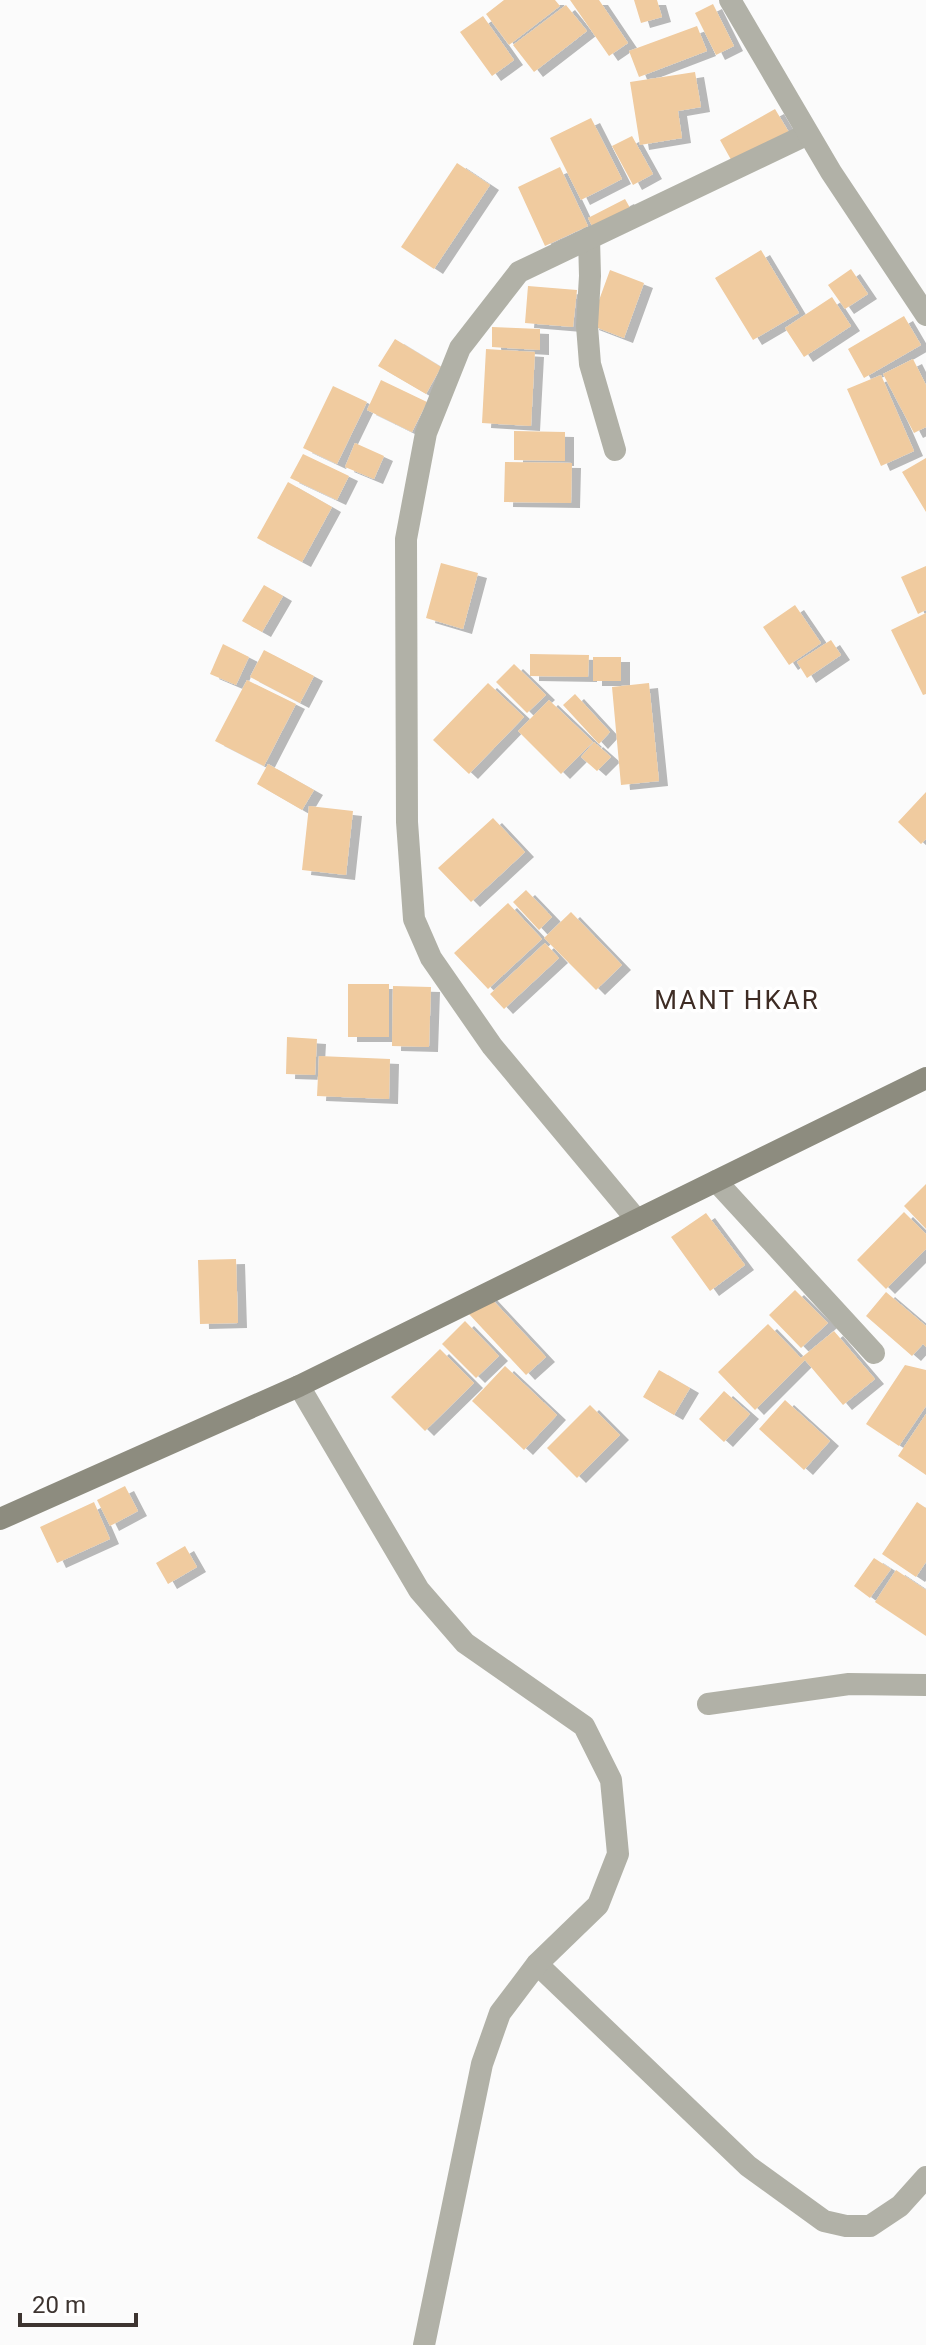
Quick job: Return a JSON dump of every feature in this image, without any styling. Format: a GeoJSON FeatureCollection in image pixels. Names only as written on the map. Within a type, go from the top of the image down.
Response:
{"type":"FeatureCollection","features":[{"type":"Feature","properties":{"kind":"main road"},"geometry":{"type":"LineString","coordinates":[[0,1519],[299,1386],[926,1078]]}},
{"type":"Feature","properties":{"kind":"street"},"geometry":{"type":"LineString","coordinates":[[730,0],[831,172],[926,315]]}},
{"type":"Feature","properties":{"kind":"street"},"geometry":{"type":"LineString","coordinates":[[637,1220],[492,1046],[431,958],[414,919],[407,822],[406,539],[426,433],[460,348],[519,272],[808,134]]}},
{"type":"Feature","properties":{"kind":"street"},"geometry":{"type":"LineString","coordinates":[[589,238],[587,326],[590,364],[615,450]]}},
{"type":"Feature","properties":{"kind":"street"},"geometry":{"type":"LineString","coordinates":[[716,1181],[874,1353]]}},
{"type":"Feature","properties":{"kind":"street"},"geometry":{"type":"LineString","coordinates":[[299,1386],[419,1590],[465,1643],[584,1726],[611,1780],[618,1854],[598,1905],[537,1964],[500,2013],[482,2064],[424,2345]]}},
{"type":"Feature","properties":{"kind":"street"},"geometry":{"type":"LineString","coordinates":[[708,1704],[849,1684],[926,1685]]}},
{"type":"Feature","properties":{"kind":"street"},"geometry":{"type":"LineString","coordinates":[[537,1964],[748,2166],[824,2221],[846,2226],[870,2226],[900,2206],[926,2177]]}},
{"type":"Feature","properties":{"kind":"building"},"geometry":{"type":"Polygon","coordinates":[[[504,0],[555,0],[560,6],[509,45],[486,14],[504,0]]]}},
{"type":"Feature","properties":{"kind":"building"},"geometry":{"type":"Polygon","coordinates":[[[570,0],[599,0],[628,43],[609,56],[570,0]]]}},
{"type":"Feature","properties":{"kind":"building"},"geometry":{"type":"Polygon","coordinates":[[[634,0],[657,0],[662,17],[641,23],[634,0]]]}},
{"type":"Feature","properties":{"kind":"building"},"geometry":{"type":"Polygon","coordinates":[[[713,4],[734,46],[716,55],[695,13],[713,4]]]}},
{"type":"Feature","properties":{"kind":"building"},"geometry":{"type":"Polygon","coordinates":[[[566,5],[587,31],[534,72],[513,45],[566,5]]]}},
{"type":"Feature","properties":{"kind":"building"},"geometry":{"type":"Polygon","coordinates":[[[483,16],[514,60],[492,76],[460,32],[483,16]]]}},
{"type":"Feature","properties":{"kind":"building"},"geometry":{"type":"Polygon","coordinates":[[[697,26],[707,51],[639,77],[629,51],[697,26]]]}},
{"type":"Feature","properties":{"kind":"building"},"geometry":{"type":"Polygon","coordinates":[[[695,72],[701,107],[678,111],[682,138],[640,145],[630,82],[695,72]]]}},
{"type":"Feature","properties":{"kind":"building"},"geometry":{"type":"Polygon","coordinates":[[[775,109],[790,134],[734,165],[720,140],[775,109]]]}},
{"type":"Feature","properties":{"kind":"building"},"geometry":{"type":"Polygon","coordinates":[[[591,118],[622,179],[581,200],[550,138],[591,118]]]}},
{"type":"Feature","properties":{"kind":"building"},"geometry":{"type":"Polygon","coordinates":[[[632,136],[653,174],[633,185],[612,146],[632,136]]]}},
{"type":"Feature","properties":{"kind":"building"},"geometry":{"type":"Polygon","coordinates":[[[457,163],[490,185],[434,269],[401,247],[457,163]]]}},
{"type":"Feature","properties":{"kind":"building"},"geometry":{"type":"Polygon","coordinates":[[[560,167],[588,226],[545,246],[518,187],[560,167]]]}},
{"type":"Feature","properties":{"kind":"building"},"geometry":{"type":"Polygon","coordinates":[[[625,199],[633,213],[595,232],[588,218],[625,199]]]}},
{"type":"Feature","properties":{"kind":"building"},"geometry":{"type":"Polygon","coordinates":[[[761,250],[799,313],[753,340],[715,278],[761,250]]]}},
{"type":"Feature","properties":{"kind":"building"},"geometry":{"type":"Polygon","coordinates":[[[851,269],[868,294],[845,309],[828,285],[851,269]]]}},
{"type":"Feature","properties":{"kind":"building"},"geometry":{"type":"Polygon","coordinates":[[[610,270],[644,283],[624,338],[590,325],[610,270]]]}},
{"type":"Feature","properties":{"kind":"building"},"geometry":{"type":"Polygon","coordinates":[[[528,286],[577,290],[573,327],[525,323],[528,286]]]}},
{"type":"Feature","properties":{"kind":"building"},"geometry":{"type":"Polygon","coordinates":[[[832,297],[851,326],[804,357],[785,328],[832,297]]]}},
{"type":"Feature","properties":{"kind":"building"},"geometry":{"type":"Polygon","coordinates":[[[904,316],[921,345],[864,378],[848,349],[904,316]]]}},
{"type":"Feature","properties":{"kind":"building"},"geometry":{"type":"Polygon","coordinates":[[[492,327],[540,329],[540,350],[492,347],[492,327]]]}},
{"type":"Feature","properties":{"kind":"building"},"geometry":{"type":"Polygon","coordinates":[[[395,339],[441,367],[426,394],[378,366],[395,339]]]}},
{"type":"Feature","properties":{"kind":"building"},"geometry":{"type":"Polygon","coordinates":[[[486,349],[535,352],[531,426],[482,423],[486,349]]]}},
{"type":"Feature","properties":{"kind":"building"},"geometry":{"type":"Polygon","coordinates":[[[913,359],[926,385],[926,427],[914,433],[883,374],[913,359]]]}},
{"type":"Feature","properties":{"kind":"building"},"geometry":{"type":"Polygon","coordinates":[[[881,375],[914,451],[881,466],[847,389],[881,375]]]}},
{"type":"Feature","properties":{"kind":"building"},"geometry":{"type":"Polygon","coordinates":[[[381,380],[427,402],[412,432],[367,410],[381,380]]]}},
{"type":"Feature","properties":{"kind":"building"},"geometry":{"type":"Polygon","coordinates":[[[333,386],[367,402],[337,464],[303,448],[333,386]]]}},
{"type":"Feature","properties":{"kind":"building"},"geometry":{"type":"Polygon","coordinates":[[[514,431],[565,432],[565,461],[514,460],[514,431]]]}},
{"type":"Feature","properties":{"kind":"building"},"geometry":{"type":"Polygon","coordinates":[[[355,443],[384,456],[374,479],[345,467],[355,443]]]}},
{"type":"Feature","properties":{"kind":"building"},"geometry":{"type":"Polygon","coordinates":[[[303,454],[349,476],[337,500],[290,478],[303,454]]]}},
{"type":"Feature","properties":{"kind":"building"},"geometry":{"type":"Polygon","coordinates":[[[926,458],[926,512],[902,472],[926,458]]]}},
{"type":"Feature","properties":{"kind":"building"},"geometry":{"type":"Polygon","coordinates":[[[505,462],[572,463],[571,503],[504,502],[505,462]]]}},
{"type":"Feature","properties":{"kind":"building"},"geometry":{"type":"Polygon","coordinates":[[[288,482],[332,507],[302,562],[257,538],[288,482]]]}},
{"type":"Feature","properties":{"kind":"building"},"geometry":{"type":"Polygon","coordinates":[[[441,563],[478,573],[463,629],[426,618],[441,563]]]}},
{"type":"Feature","properties":{"kind":"building"},"geometry":{"type":"Polygon","coordinates":[[[926,566],[926,610],[918,614],[901,577],[926,566]]]}},
{"type":"Feature","properties":{"kind":"building"},"geometry":{"type":"Polygon","coordinates":[[[264,585],[283,596],[262,632],[242,621],[264,585]]]}},
{"type":"Feature","properties":{"kind":"building"},"geometry":{"type":"Polygon","coordinates":[[[795,605],[821,643],[789,665],[763,627],[795,605]]]}},
{"type":"Feature","properties":{"kind":"building"},"geometry":{"type":"Polygon","coordinates":[[[926,613],[926,694],[923,695],[891,630],[926,613]]]}},
{"type":"Feature","properties":{"kind":"building"},"geometry":{"type":"Polygon","coordinates":[[[831,640],[841,655],[807,678],[797,662],[831,640]]]}},
{"type":"Feature","properties":{"kind":"building"},"geometry":{"type":"Polygon","coordinates":[[[223,644],[249,657],[236,685],[210,674],[223,644]]]}},
{"type":"Feature","properties":{"kind":"building"},"geometry":{"type":"Polygon","coordinates":[[[264,650],[314,676],[300,703],[250,677],[264,650]]]}},
{"type":"Feature","properties":{"kind":"building"},"geometry":{"type":"Polygon","coordinates":[[[530,654],[589,655],[588,677],[530,676],[530,654]]]}},
{"type":"Feature","properties":{"kind":"building"},"geometry":{"type":"Polygon","coordinates":[[[593,657],[621,657],[621,681],[593,681],[593,657]]]}},
{"type":"Feature","properties":{"kind":"building"},"geometry":{"type":"Polygon","coordinates":[[[514,664],[546,695],[527,713],[496,682],[514,664]]]}},
{"type":"Feature","properties":{"kind":"building"},"geometry":{"type":"Polygon","coordinates":[[[247,680],[296,704],[264,766],[215,741],[247,680]]]}},
{"type":"Feature","properties":{"kind":"building"},"geometry":{"type":"Polygon","coordinates":[[[488,683],[524,717],[469,774],[433,740],[488,683]]]}},
{"type":"Feature","properties":{"kind":"building"},"geometry":{"type":"Polygon","coordinates":[[[649,683],[659,781],[621,785],[612,687],[649,683]]]}},
{"type":"Feature","properties":{"kind":"building"},"geometry":{"type":"Polygon","coordinates":[[[575,694],[610,732],[599,744],[563,705],[575,694]]]}},
{"type":"Feature","properties":{"kind":"building"},"geometry":{"type":"Polygon","coordinates":[[[549,700],[593,742],[561,774],[518,731],[549,700]]]}},
{"type":"Feature","properties":{"kind":"building"},"geometry":{"type":"Polygon","coordinates":[[[594,742],[611,757],[597,771],[581,757],[594,742]]]}},
{"type":"Feature","properties":{"kind":"building"},"geometry":{"type":"Polygon","coordinates":[[[268,764],[314,790],[302,810],[257,784],[268,764]]]}},
{"type":"Feature","properties":{"kind":"building"},"geometry":{"type":"Polygon","coordinates":[[[926,792],[926,839],[921,844],[898,822],[926,792]]]}},
{"type":"Feature","properties":{"kind":"building"},"geometry":{"type":"Polygon","coordinates":[[[309,806],[353,811],[346,875],[302,870],[309,806]]]}},
{"type":"Feature","properties":{"kind":"building"},"geometry":{"type":"Polygon","coordinates":[[[493,818],[525,852],[471,902],[438,868],[493,818]]]}},
{"type":"Feature","properties":{"kind":"building"},"geometry":{"type":"Polygon","coordinates":[[[526,890],[552,917],[539,930],[513,902],[526,890]]]}},
{"type":"Feature","properties":{"kind":"building"},"geometry":{"type":"Polygon","coordinates":[[[508,903],[542,939],[488,989],[454,953],[508,903]]]}},
{"type":"Feature","properties":{"kind":"building"},"geometry":{"type":"Polygon","coordinates":[[[571,912],[622,965],[596,990],[544,938],[571,912]]]}},
{"type":"Feature","properties":{"kind":"building"},"geometry":{"type":"Polygon","coordinates":[[[545,943],[559,958],[504,1009],[490,994],[545,943]]]}},
{"type":"Feature","properties":{"kind":"building"},"geometry":{"type":"Polygon","coordinates":[[[348,984],[389,984],[389,1037],[348,1037],[348,984]]]}},
{"type":"Feature","properties":{"kind":"building"},"geometry":{"type":"Polygon","coordinates":[[[393,986],[431,987],[429,1047],[392,1046],[393,986]]]}},
{"type":"Feature","properties":{"kind":"building"},"geometry":{"type":"Polygon","coordinates":[[[287,1037],[317,1039],[315,1075],[286,1074],[287,1037]]]}},
{"type":"Feature","properties":{"kind":"building"},"geometry":{"type":"Polygon","coordinates":[[[319,1056],[390,1059],[389,1099],[317,1096],[319,1056]]]}},
{"type":"Feature","properties":{"kind":"building"},"geometry":{"type":"Polygon","coordinates":[[[926,1184],[926,1229],[904,1206],[926,1184]]]}},
{"type":"Feature","properties":{"kind":"building"},"geometry":{"type":"Polygon","coordinates":[[[904,1212],[926,1234],[926,1249],[886,1289],[857,1260],[904,1212]]]}},
{"type":"Feature","properties":{"kind":"building"},"geometry":{"type":"Polygon","coordinates":[[[706,1213],[745,1265],[710,1291],[671,1237],[706,1213]]]}},
{"type":"Feature","properties":{"kind":"building"},"geometry":{"type":"Polygon","coordinates":[[[236,1259],[238,1323],[200,1324],[198,1260],[236,1259]]]}},
{"type":"Feature","properties":{"kind":"building"},"geometry":{"type":"Polygon","coordinates":[[[795,1290],[828,1323],[801,1348],[769,1315],[795,1290]]]}},
{"type":"Feature","properties":{"kind":"building"},"geometry":{"type":"Polygon","coordinates":[[[886,1292],[926,1326],[926,1347],[923,1344],[912,1356],[866,1316],[886,1292]]]}},
{"type":"Feature","properties":{"kind":"building"},"geometry":{"type":"Polygon","coordinates":[[[488,1295],[546,1357],[526,1375],[468,1313],[488,1295]]]}},
{"type":"Feature","properties":{"kind":"building"},"geometry":{"type":"Polygon","coordinates":[[[465,1321],[499,1356],[476,1378],[442,1344],[465,1321]]]}},
{"type":"Feature","properties":{"kind":"building"},"geometry":{"type":"Polygon","coordinates":[[[768,1324],[801,1358],[834,1331],[875,1379],[843,1405],[805,1360],[755,1410],[718,1372],[768,1324]]]}},
{"type":"Feature","properties":{"kind":"building"},"geometry":{"type":"Polygon","coordinates":[[[440,1349],[474,1383],[425,1431],[391,1397],[440,1349]]]}},
{"type":"Feature","properties":{"kind":"building"},"geometry":{"type":"Polygon","coordinates":[[[905,1365],[926,1370],[926,1406],[899,1446],[866,1424],[905,1365]]]}},
{"type":"Feature","properties":{"kind":"building"},"geometry":{"type":"Polygon","coordinates":[[[505,1366],[557,1415],[524,1450],[472,1401],[505,1366]]]}},
{"type":"Feature","properties":{"kind":"building"},"geometry":{"type":"Polygon","coordinates":[[[659,1370],[690,1388],[674,1415],[643,1397],[659,1370]]]}},
{"type":"Feature","properties":{"kind":"building"},"geometry":{"type":"Polygon","coordinates":[[[724,1391],[750,1414],[724,1442],[699,1419],[724,1391]]]}},
{"type":"Feature","properties":{"kind":"building"},"geometry":{"type":"Polygon","coordinates":[[[785,1400],[830,1441],[804,1470],[759,1429],[785,1400]]]}},
{"type":"Feature","properties":{"kind":"building"},"geometry":{"type":"Polygon","coordinates":[[[590,1405],[620,1435],[577,1478],[547,1448],[590,1405]]]}},
{"type":"Feature","properties":{"kind":"building"},"geometry":{"type":"Polygon","coordinates":[[[926,1414],[926,1475],[898,1456],[926,1414]]]}},
{"type":"Feature","properties":{"kind":"building"},"geometry":{"type":"Polygon","coordinates":[[[125,1486],[138,1511],[110,1526],[97,1500],[125,1486]]]}},
{"type":"Feature","properties":{"kind":"building"},"geometry":{"type":"Polygon","coordinates":[[[94,1502],[110,1539],[57,1563],[40,1527],[94,1502]]]}},
{"type":"Feature","properties":{"kind":"building"},"geometry":{"type":"Polygon","coordinates":[[[917,1502],[926,1508],[926,1562],[916,1577],[882,1554],[917,1502]]]}},
{"type":"Feature","properties":{"kind":"building"},"geometry":{"type":"Polygon","coordinates":[[[185,1546],[197,1567],[168,1584],[156,1563],[185,1546]]]}},
{"type":"Feature","properties":{"kind":"building"},"geometry":{"type":"Polygon","coordinates":[[[874,1558],[891,1569],[870,1598],[854,1586],[874,1558]]]}},
{"type":"Feature","properties":{"kind":"building"},"geometry":{"type":"Polygon","coordinates":[[[896,1570],[926,1590],[926,1636],[875,1602],[896,1570]]]}},
{"type":"Feature","properties":{"kind":"district","name":"MANT HKAR"},"geometry":{"type":"Point","coordinates":[737,1000]}}]}
